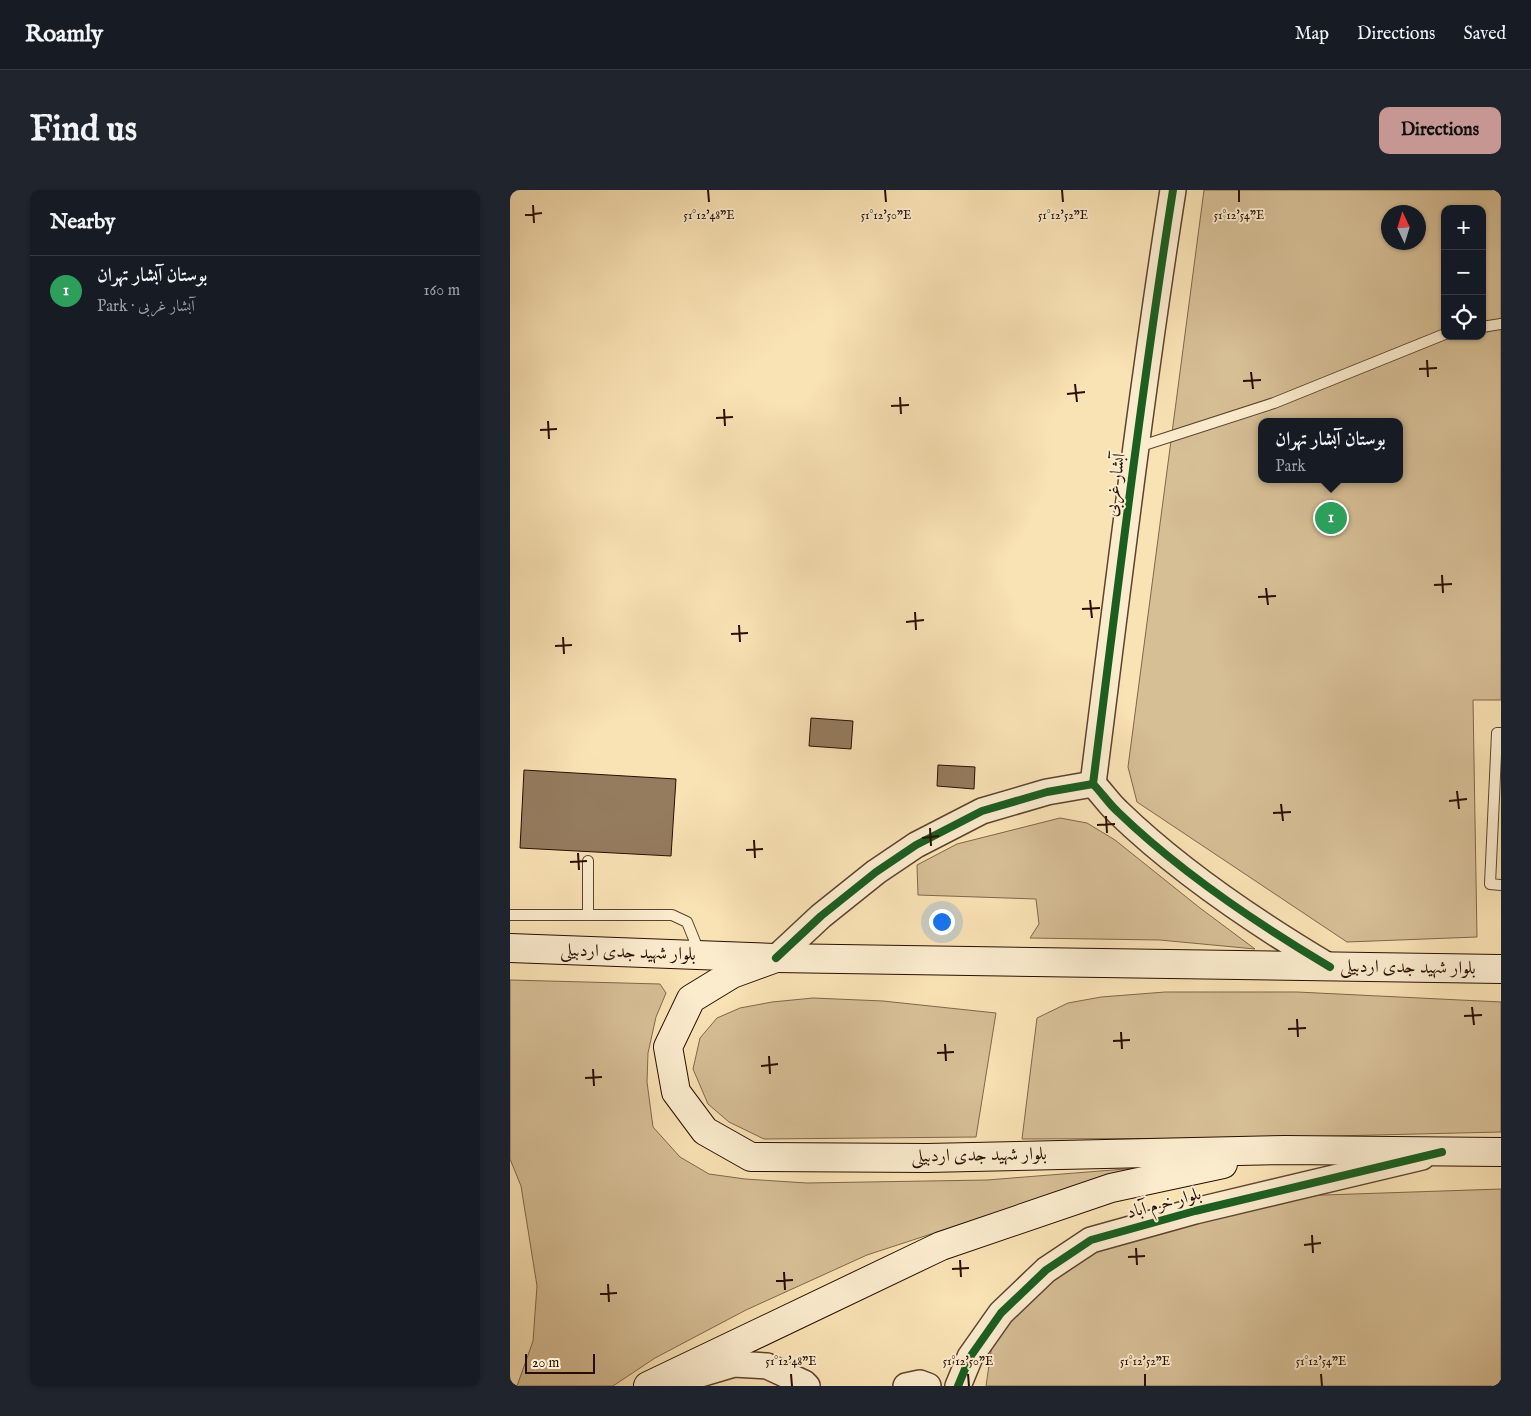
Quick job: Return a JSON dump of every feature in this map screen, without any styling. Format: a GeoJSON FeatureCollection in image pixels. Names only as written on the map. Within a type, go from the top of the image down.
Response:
{"type":"FeatureCollection","features":[{"type":"Feature","properties":{"kind":"main road","name":"بلوار شهید جدی اردبیلی"},"geometry":{"type":"LineString","coordinates":[[510,948],[776,958],[1501,969]]}},
{"type":"Feature","properties":{"kind":"main road","name":"بلوار شهید جدی اردبیلی"},"geometry":{"type":"LineString","coordinates":[[776,958],[732,974],[691,999],[668,1047],[676,1092],[705,1130],[751,1157],[927,1158],[1285,1150],[1501,1152]]}},
{"type":"Feature","properties":{"kind":"main road"},"geometry":{"type":"LineString","coordinates":[[648,1386],[941,1246],[1111,1188],[1285,1150]]}},
{"type":"Feature","properties":{"kind":"street","name":"آبشار غربی"},"geometry":{"type":"LineString","coordinates":[[1093,784],[1112,626],[1159,281],[1174,190]]}},
{"type":"Feature","properties":{"kind":"street"},"geometry":{"type":"LineString","coordinates":[[776,958],[821,916],[876,872],[916,845],[982,811],[1047,792],[1093,784],[1117,811],[1166,856],[1282,938],[1330,967]]}},
{"type":"Feature","properties":{"kind":"street","name":"بلوار خرم آباد"},"geometry":{"type":"LineString","coordinates":[[958,1386],[970,1357],[1000,1313],[1046,1270],[1092,1240],[1195,1211],[1442,1152]]}},
{"type":"Feature","properties":{"kind":"street"},"geometry":{"type":"LineString","coordinates":[[661,1386],[734,1364],[766,1366],[807,1386]]}},
{"type":"Feature","properties":{"kind":"street"},"geometry":{"type":"LineString","coordinates":[[906,1386],[920,1383],[928,1386]]}},
{"type":"Feature","properties":{"kind":"lane"},"geometry":{"type":"LineString","coordinates":[[1486,326],[1501,324]]}},
{"type":"Feature","properties":{"kind":"lane"},"geometry":{"type":"LineString","coordinates":[[1137,447],[1274,403],[1441,336]]}},
{"type":"Feature","properties":{"kind":"lane"},"geometry":{"type":"LineString","coordinates":[[1501,733],[1497,733],[1497,836],[1490,884],[1501,885]]}},
{"type":"Feature","properties":{"kind":"lane"},"geometry":{"type":"LineString","coordinates":[[588,861],[588,915]]}},
{"type":"Feature","properties":{"kind":"lane"},"geometry":{"type":"LineString","coordinates":[[510,915],[672,915],[687,922],[700,955]]}},
{"type":"Feature","properties":{"kind":"shaded area"},"geometry":{"type":"Polygon","coordinates":[[[1204,190],[1501,190],[1501,700],[1473,700],[1477,937],[1347,942],[1137,802],[1128,767],[1204,190]]]}},
{"type":"Feature","properties":{"kind":"shaded area"},"geometry":{"type":"Polygon","coordinates":[[[1060,818],[1087,823],[1115,840],[1255,949],[1160,940],[1030,938],[1039,924],[1036,899],[918,895],[917,865],[957,844],[1060,818]]]}},
{"type":"Feature","properties":{"kind":"shaded area"},"geometry":{"type":"Polygon","coordinates":[[[510,980],[660,984],[666,993],[656,1017],[648,1053],[647,1082],[653,1127],[680,1157],[709,1174],[745,1179],[807,1183],[987,1180],[1201,1163],[983,1217],[867,1255],[746,1310],[655,1358],[613,1386],[517,1386],[533,1341],[537,1286],[521,1186],[510,1159],[510,980]]]}},
{"type":"Feature","properties":{"kind":"shaded area"},"geometry":{"type":"Polygon","coordinates":[[[1165,992],[1297,992],[1501,1002],[1501,1132],[1249,1138],[1022,1139],[1037,1018],[1068,1003],[1101,997],[1165,992]]]}},
{"type":"Feature","properties":{"kind":"shaded area"},"geometry":{"type":"Polygon","coordinates":[[[813,998],[883,1001],[996,1013],[976,1137],[764,1139],[729,1122],[708,1104],[693,1069],[700,1038],[717,1018],[740,1008],[772,1002],[813,998]]]}},
{"type":"Feature","properties":{"kind":"shaded area"},"geometry":{"type":"Polygon","coordinates":[[[1501,1189],[1501,1386],[986,1386],[994,1331],[1075,1255],[1235,1198],[1501,1189]]]}},
{"type":"Feature","properties":{"kind":"building"},"geometry":{"type":"Polygon","coordinates":[[[811,718],[853,721],[851,749],[809,746],[811,718]]]}},
{"type":"Feature","properties":{"kind":"building"},"geometry":{"type":"Polygon","coordinates":[[[938,765],[975,767],[974,789],[937,786],[938,765]]]}},
{"type":"Feature","properties":{"kind":"building"},"geometry":{"type":"Polygon","coordinates":[[[524,770],[676,779],[671,856],[520,848],[524,770]]]}},
{"type":"Feature","properties":{"kind":"cycle path"},"geometry":{"type":"LineString","coordinates":[[1093,784],[1141,412],[1173,190]]}},
{"type":"Feature","properties":{"kind":"cycle path"},"geometry":{"type":"LineString","coordinates":[[1093,784],[1115,809],[1142,834],[1193,876],[1274,933],[1330,967]]}},
{"type":"Feature","properties":{"kind":"cycle path"},"geometry":{"type":"LineString","coordinates":[[776,958],[821,916],[876,872],[916,845],[982,811],[1047,792],[1093,784]]}},
{"type":"Feature","properties":{"kind":"cycle path"},"geometry":{"type":"LineString","coordinates":[[958,1386],[970,1357],[1001,1313],[1046,1270],[1091,1240],[1195,1211],[1442,1152]]}},
{"type":"Feature","properties":{"kind":"place","name":"بوستان آبشار تهران"},"geometry":{"type":"Point","coordinates":[1331,518]}}]}
